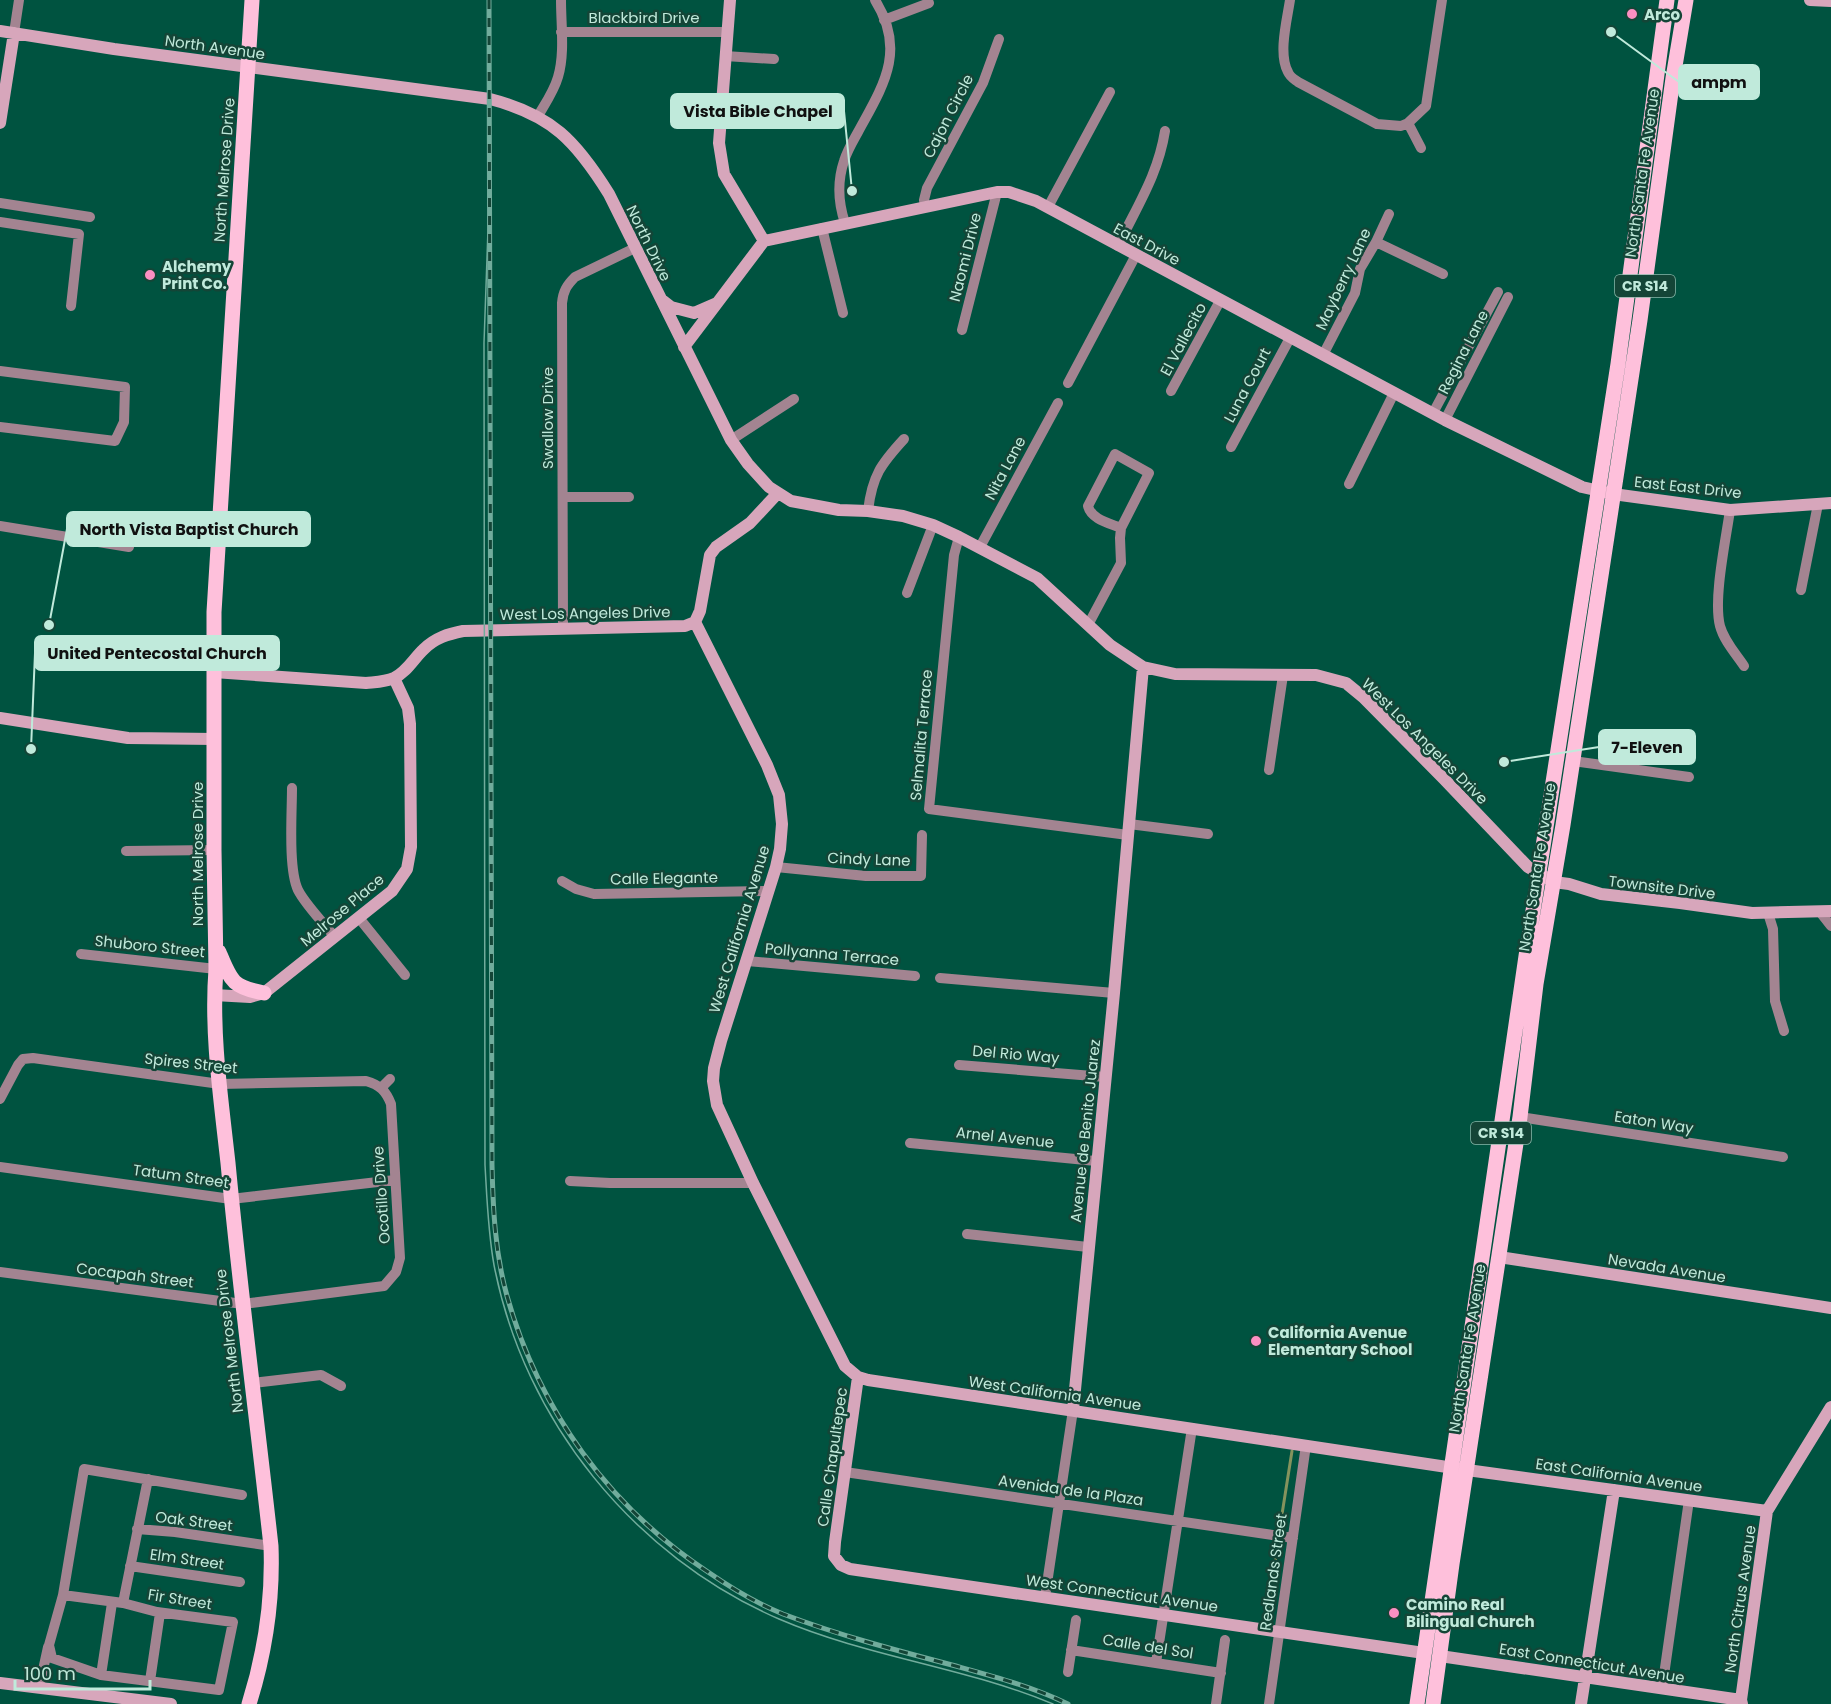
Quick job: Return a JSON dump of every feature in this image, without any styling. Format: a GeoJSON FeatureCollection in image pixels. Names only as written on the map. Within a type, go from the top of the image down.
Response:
{"type":"FeatureCollection","features":[{"type":"Feature","properties":{"kind":"main road","name":"North Melrose Drive"},"geometry":{"type":"LineString","coordinates":[[249,1704],[263,1646],[272,1579],[272,1546],[231,1199],[214,994],[216,969],[214,612],[252,0]]}},
{"type":"Feature","properties":{"kind":"main road","name":"North Santa Fe Avenue"},"geometry":{"type":"LineString","coordinates":[[1417,1704],[1432,1654],[1460,1468],[1474,1314],[1597,490],[1618,364],[1667,0]]}},
{"type":"Feature","properties":{"kind":"main road","name":"North Santa Fe Avenue"},"geometry":{"type":"LineString","coordinates":[[1460,1468],[1481,1378],[1520,1117],[1536,984],[1573,761],[1686,0]]}},
{"type":"Feature","properties":{"kind":"main road"},"geometry":{"type":"LineString","coordinates":[[215,945],[226,969],[237,985],[246,990],[264,993]]}},
{"type":"Feature","properties":{"kind":"main road"},"geometry":{"type":"LineString","coordinates":[[1474,1314],[1480,1321],[1476,1356],[1481,1378]]}},
{"type":"Feature","properties":{"kind":"main road","name":"North Santa Fe Avenue"},"geometry":{"type":"LineString","coordinates":[[1432,1654],[1433,1704]]}},
{"type":"Feature","properties":{"kind":"street"},"geometry":{"type":"LineString","coordinates":[[0,123],[19,0]]}},
{"type":"Feature","properties":{"kind":"street"},"geometry":{"type":"LineString","coordinates":[[538,116],[554,89],[559,75],[561,0]]}},
{"type":"Feature","properties":{"kind":"street"},"geometry":{"type":"LineString","coordinates":[[684,347],[764,241],[724,174],[719,143],[730,0]]}},
{"type":"Feature","properties":{"kind":"street"},"geometry":{"type":"LineString","coordinates":[[845,224],[839,207],[838,185],[844,159],[889,69],[891,41],[875,0]]}},
{"type":"Feature","properties":{"kind":"street"},"geometry":{"type":"LineString","coordinates":[[1290,0],[1283,54],[1286,70],[1290,75],[1298,82],[1377,124],[1401,126],[1408,123],[1426,106],[1442,0]]}},
{"type":"Feature","properties":{"kind":"street"},"geometry":{"type":"LineString","coordinates":[[1810,0],[1831,1]]}},
{"type":"Feature","properties":{"kind":"street"},"geometry":{"type":"LineString","coordinates":[[884,20],[929,3]]}},
{"type":"Feature","properties":{"kind":"street","name":"North Avenue"},"geometry":{"type":"LineString","coordinates":[[0,31],[114,49],[426,91]]}},
{"type":"Feature","properties":{"kind":"street","name":"Blackbird Drive"},"geometry":{"type":"LineString","coordinates":[[561,32],[728,32]]}},
{"type":"Feature","properties":{"kind":"street","name":"Cajon Circle"},"geometry":{"type":"LineString","coordinates":[[925,207],[927,188],[983,83],[999,39]]}},
{"type":"Feature","properties":{"kind":"street"},"geometry":{"type":"LineString","coordinates":[[725,56],[774,59]]}},
{"type":"Feature","properties":{"kind":"street","name":"North Drive"},"geometry":{"type":"LineString","coordinates":[[426,91],[489,99],[514,105],[538,116],[556,128],[577,147],[609,194],[731,440],[748,465],[777,493]]}},
{"type":"Feature","properties":{"kind":"street"},"geometry":{"type":"LineString","coordinates":[[1048,207],[1110,92]]}},
{"type":"Feature","properties":{"kind":"street"},"geometry":{"type":"LineString","coordinates":[[1408,123],[1421,147]]}},
{"type":"Feature","properties":{"kind":"street"},"geometry":{"type":"LineString","coordinates":[[1118,246],[1153,177],[1165,131]]}},
{"type":"Feature","properties":{"kind":"street","name":"East Drive"},"geometry":{"type":"LineString","coordinates":[[764,241],[996,192],[1009,192],[1048,207],[1445,420],[1582,487],[1613,494]]}},
{"type":"Feature","properties":{"kind":"street","name":"Naomi Drive"},"geometry":{"type":"LineString","coordinates":[[962,330],[996,192]]}},
{"type":"Feature","properties":{"kind":"street"},"geometry":{"type":"LineString","coordinates":[[0,203],[90,217]]}},
{"type":"Feature","properties":{"kind":"street","name":"Mayberry Lane"},"geometry":{"type":"LineString","coordinates":[[1323,356],[1355,293],[1360,269],[1389,214]]}},
{"type":"Feature","properties":{"kind":"street"},"geometry":{"type":"LineString","coordinates":[[0,222],[79,234],[71,306]]}},
{"type":"Feature","properties":{"kind":"street"},"geometry":{"type":"LineString","coordinates":[[822,228],[843,313]]}},
{"type":"Feature","properties":{"kind":"street"},"geometry":{"type":"LineString","coordinates":[[1376,242],[1443,274]]}},
{"type":"Feature","properties":{"kind":"street","name":"Swallow Drive"},"geometry":{"type":"LineString","coordinates":[[563,629],[563,292],[575,277],[634,248]]}},
{"type":"Feature","properties":{"kind":"street"},"geometry":{"type":"LineString","coordinates":[[1068,383],[1136,255]]}},
{"type":"Feature","properties":{"kind":"street","name":"Regina Lane"},"geometry":{"type":"LineString","coordinates":[[1432,413],[1503,294],[1445,420]]}},
{"type":"Feature","properties":{"kind":"street"},"geometry":{"type":"LineString","coordinates":[[659,297],[671,307],[694,313],[718,302]]}},
{"type":"Feature","properties":{"kind":"street","name":"El Vallecito"},"geometry":{"type":"LineString","coordinates":[[1172,391],[1220,301]]}},
{"type":"Feature","properties":{"kind":"street","name":"Luna Court"},"geometry":{"type":"LineString","coordinates":[[1232,447],[1290,338]]}},
{"type":"Feature","properties":{"kind":"street"},"geometry":{"type":"LineString","coordinates":[[0,371],[125,387],[124,422],[115,441],[0,428]]}},
{"type":"Feature","properties":{"kind":"street"},"geometry":{"type":"LineString","coordinates":[[1349,484],[1394,393]]}},
{"type":"Feature","properties":{"kind":"street"},"geometry":{"type":"LineString","coordinates":[[731,440],[794,399]]}},
{"type":"Feature","properties":{"kind":"street","name":"Nita Lane"},"geometry":{"type":"LineString","coordinates":[[980,547],[1058,402]]}},
{"type":"Feature","properties":{"kind":"street"},"geometry":{"type":"LineString","coordinates":[[868,511],[870,489],[883,462],[904,439]]}},
{"type":"Feature","properties":{"kind":"street"},"geometry":{"type":"LineString","coordinates":[[1088,625],[1121,563],[1121,528],[1149,473],[1115,454],[1088,509],[1091,515],[1121,528]]}},
{"type":"Feature","properties":{"kind":"street"},"geometry":{"type":"LineString","coordinates":[[695,622],[700,611],[710,555],[716,547],[750,523],[777,493]]}},
{"type":"Feature","properties":{"kind":"street","name":"West Los Angeles Drive"},"geometry":{"type":"LineString","coordinates":[[777,493],[791,501],[813,506],[903,516],[933,525],[959,537],[1037,578],[1110,645],[1143,667],[1175,674],[1316,675],[1346,683],[1363,697],[1528,867],[1554,882]]}},
{"type":"Feature","properties":{"kind":"street","name":"East East Drive"},"geometry":{"type":"LineString","coordinates":[[1613,494],[1731,510],[1831,503]]}},
{"type":"Feature","properties":{"kind":"street"},"geometry":{"type":"LineString","coordinates":[[563,497],[629,497]]}},
{"type":"Feature","properties":{"kind":"street"},"geometry":{"type":"LineString","coordinates":[[1801,590],[1818,504]]}},
{"type":"Feature","properties":{"kind":"street"},"geometry":{"type":"LineString","coordinates":[[1731,510],[1718,598],[1720,627],[1727,642],[1744,666]]}},
{"type":"Feature","properties":{"kind":"street"},"geometry":{"type":"LineString","coordinates":[[907,593],[933,525]]}},
{"type":"Feature","properties":{"kind":"street"},"geometry":{"type":"LineString","coordinates":[[0,526],[129,547]]}},
{"type":"Feature","properties":{"kind":"street","name":"Selmalita Terrace"},"geometry":{"type":"LineString","coordinates":[[959,537],[954,555],[929,809],[1128,829]]}},
{"type":"Feature","properties":{"kind":"street","name":"West Los Angeles Drive"},"geometry":{"type":"LineString","coordinates":[[394,678],[406,669],[430,643],[451,633],[658,628],[686,626],[695,622]]}},
{"type":"Feature","properties":{"kind":"street","name":"West California Avenue"},"geometry":{"type":"LineString","coordinates":[[695,622],[767,765],[779,795],[782,824],[776,867],[714,1068],[713,1081],[717,1105],[753,1183],[845,1366],[858,1377],[868,1380],[1460,1468]]}},
{"type":"Feature","properties":{"kind":"street","name":"Avenue de Benito Juarez"},"geometry":{"type":"LineString","coordinates":[[1046,1598],[1073,1410],[1081,1336],[1143,667]]}},
{"type":"Feature","properties":{"kind":"street"},"geometry":{"type":"LineString","coordinates":[[214,672],[366,683],[394,678]]}},
{"type":"Feature","properties":{"kind":"street"},"geometry":{"type":"LineString","coordinates":[[1269,770],[1283,675]]}},
{"type":"Feature","properties":{"kind":"street","name":"Melrose Place"},"geometry":{"type":"LineString","coordinates":[[264,993],[392,891],[407,869],[411,847],[410,724],[408,708],[394,678]]}},
{"type":"Feature","properties":{"kind":"street"},"geometry":{"type":"LineString","coordinates":[[0,718],[128,738],[215,739]]}},
{"type":"Feature","properties":{"kind":"street"},"geometry":{"type":"LineString","coordinates":[[1573,761],[1689,777]]}},
{"type":"Feature","properties":{"kind":"street"},"geometry":{"type":"LineString","coordinates":[[292,788],[294,879],[298,891],[335,938]]}},
{"type":"Feature","properties":{"kind":"street"},"geometry":{"type":"LineString","coordinates":[[1128,829],[1208,834]]}},
{"type":"Feature","properties":{"kind":"street","name":"Cindy Lane"},"geometry":{"type":"LineString","coordinates":[[776,867],[866,876],[921,876],[922,835]]}},
{"type":"Feature","properties":{"kind":"street"},"geometry":{"type":"LineString","coordinates":[[126,851],[214,850]]}},
{"type":"Feature","properties":{"kind":"street","name":"Calle Elegante"},"geometry":{"type":"LineString","coordinates":[[562,881],[576,889],[594,894],[768,891]]}},
{"type":"Feature","properties":{"kind":"street","name":"Townsite Drive"},"geometry":{"type":"LineString","coordinates":[[1554,882],[1601,894],[1752,913],[1826,911]]}},
{"type":"Feature","properties":{"kind":"street"},"geometry":{"type":"LineString","coordinates":[[1826,911],[1831,926]]}},
{"type":"Feature","properties":{"kind":"street"},"geometry":{"type":"LineString","coordinates":[[1768,913],[1773,929],[1775,1001],[1784,1031]]}},
{"type":"Feature","properties":{"kind":"street"},"geometry":{"type":"LineString","coordinates":[[359,918],[405,975]]}},
{"type":"Feature","properties":{"kind":"street","name":"Shuboro Street"},"geometry":{"type":"LineString","coordinates":[[81,954],[216,969]]}},
{"type":"Feature","properties":{"kind":"street","name":"Pollyanna Terrace"},"geometry":{"type":"LineString","coordinates":[[747,961],[915,976]]}},
{"type":"Feature","properties":{"kind":"street"},"geometry":{"type":"LineString","coordinates":[[940,978],[1114,993]]}},
{"type":"Feature","properties":{"kind":"street"},"geometry":{"type":"LineString","coordinates":[[214,994],[250,996],[264,993]]}},
{"type":"Feature","properties":{"kind":"street","name":"Spires Street"},"geometry":{"type":"LineString","coordinates":[[0,1099],[18,1065],[23,1059],[33,1058],[220,1084],[366,1081],[375,1083],[381,1088]]}},
{"type":"Feature","properties":{"kind":"street","name":"Del Rio Way"},"geometry":{"type":"LineString","coordinates":[[959,1065],[1105,1077]]}},
{"type":"Feature","properties":{"kind":"street"},"geometry":{"type":"LineString","coordinates":[[381,1088],[390,1079]]}},
{"type":"Feature","properties":{"kind":"street","name":"Ocotillo Drive"},"geometry":{"type":"LineString","coordinates":[[373,1289],[384,1286],[396,1272],[400,1258],[391,1104],[387,1093],[381,1088]]}},
{"type":"Feature","properties":{"kind":"street","name":"Eaton Way"},"geometry":{"type":"LineString","coordinates":[[1520,1117],[1783,1157]]}},
{"type":"Feature","properties":{"kind":"street","name":"Arnel Avenue"},"geometry":{"type":"LineString","coordinates":[[910,1143],[1096,1161]]}},
{"type":"Feature","properties":{"kind":"street","name":"Tatum Street"},"geometry":{"type":"LineString","coordinates":[[0,1167],[231,1199],[395,1180]]}},
{"type":"Feature","properties":{"kind":"street"},"geometry":{"type":"LineString","coordinates":[[570,1181],[753,1183]]}},
{"type":"Feature","properties":{"kind":"street"},"geometry":{"type":"LineString","coordinates":[[967,1234],[1088,1247]]}},
{"type":"Feature","properties":{"kind":"street","name":"Nevada Avenue"},"geometry":{"type":"LineString","coordinates":[[1499,1257],[1831,1308]]}},
{"type":"Feature","properties":{"kind":"street","name":"Cocapah Street"},"geometry":{"type":"LineString","coordinates":[[0,1272],[243,1304],[373,1289]]}},
{"type":"Feature","properties":{"kind":"street"},"geometry":{"type":"LineString","coordinates":[[253,1383],[321,1376],[341,1386]]}},
{"type":"Feature","properties":{"kind":"street","name":"Calle Chapultepec"},"geometry":{"type":"LineString","coordinates":[[835,1542],[858,1377]]}},
{"type":"Feature","properties":{"kind":"street","name":"North Citrus Avenue"},"geometry":{"type":"LineString","coordinates":[[1741,1702],[1767,1511],[1831,1407]]}},
{"type":"Feature","properties":{"kind":"street"},"geometry":{"type":"LineString","coordinates":[[1156,1662],[1192,1428]]}},
{"type":"Feature","properties":{"kind":"street","name":"Redlands Street"},"geometry":{"type":"LineString","coordinates":[[1269,1704],[1306,1445]]}},
{"type":"Feature","properties":{"kind":"street","name":"East California Avenue"},"geometry":{"type":"LineString","coordinates":[[1460,1468],[1767,1511]]}},
{"type":"Feature","properties":{"kind":"street"},"geometry":{"type":"LineString","coordinates":[[39,1688],[63,1595],[84,1469],[242,1496]]}},
{"type":"Feature","properties":{"kind":"street","name":"Avenida de la Plaza"},"geometry":{"type":"LineString","coordinates":[[845,1472],[1293,1538]]}},
{"type":"Feature","properties":{"kind":"street"},"geometry":{"type":"LineString","coordinates":[[101,1675],[117,1603],[130,1566],[148,1479]]}},
{"type":"Feature","properties":{"kind":"street"},"geometry":{"type":"LineString","coordinates":[[1581,1704],[1614,1490]]}},
{"type":"Feature","properties":{"kind":"street"},"geometry":{"type":"LineString","coordinates":[[1662,1689],[1689,1500]]}},
{"type":"Feature","properties":{"kind":"street","name":"Oak Street"},"geometry":{"type":"LineString","coordinates":[[137,1529],[272,1546]]}},
{"type":"Feature","properties":{"kind":"street","name":"West Connecticut Avenue"},"geometry":{"type":"LineString","coordinates":[[835,1542],[834,1556],[841,1565],[850,1569],[1432,1654]]}},
{"type":"Feature","properties":{"kind":"street","name":"Elm Street"},"geometry":{"type":"LineString","coordinates":[[130,1566],[240,1582]]}},
{"type":"Feature","properties":{"kind":"street","name":"Fir Street"},"geometry":{"type":"LineString","coordinates":[[63,1595],[117,1603],[160,1613],[232,1622],[219,1690],[150,1681]]}},
{"type":"Feature","properties":{"kind":"street"},"geometry":{"type":"LineString","coordinates":[[49,1645],[52,1658],[101,1675],[150,1681],[160,1613]]}},
{"type":"Feature","properties":{"kind":"street"},"geometry":{"type":"LineString","coordinates":[[1068,1672],[1076,1620]]}},
{"type":"Feature","properties":{"kind":"street"},"geometry":{"type":"LineString","coordinates":[[1216,1704],[1225,1640]]}},
{"type":"Feature","properties":{"kind":"street","name":"Calle del Sol"},"geometry":{"type":"LineString","coordinates":[[1071,1650],[1221,1672]]}},
{"type":"Feature","properties":{"kind":"street","name":"East Connecticut Avenue"},"geometry":{"type":"LineString","coordinates":[[1432,1654],[1741,1702]]}},
{"type":"Feature","properties":{"kind":"street"},"geometry":{"type":"LineString","coordinates":[[0,1683],[171,1704]]}},
{"type":"Feature","properties":{"kind":"waterway"},"geometry":{"type":"LineString","coordinates":[[1280,1527],[1292,1451]]}},
{"type":"Feature","properties":{"kind":"waterway"},"geometry":{"type":"LineString","coordinates":[[1266,1621],[1278,1544]]}},
{"type":"Feature","properties":{"kind":"tram line"},"geometry":{"type":"LineString","coordinates":[[490,173],[484,343],[485,1165],[492,1253],[509,1322],[531,1377],[559,1429],[593,1477],[633,1520],[678,1559],[726,1592],[779,1619],[812,1632],[985,1680],[1053,1704]]}},
{"type":"Feature","properties":{"kind":"railway"},"geometry":{"type":"LineString","coordinates":[[489,0],[492,1165],[497,1247],[507,1296],[521,1338],[538,1378],[559,1416],[582,1452],[609,1486],[672,1546],[717,1578],[763,1605],[804,1622],[1011,1682],[1068,1704]]}},
{"type":"Feature","properties":{"kind":"place","name":"Arco"},"geometry":{"type":"Point","coordinates":[1632,14]}},
{"type":"Feature","properties":{"kind":"place","name":"ampm"},"geometry":{"type":"Point","coordinates":[1611,32]}},
{"type":"Feature","properties":{"kind":"place","name":"Vista Bible Chapel"},"geometry":{"type":"Point","coordinates":[852,191]}},
{"type":"Feature","properties":{"kind":"place","name":"Alchemy Print Co."},"geometry":{"type":"Point","coordinates":[150,275]}},
{"type":"Feature","properties":{"kind":"place","name":"North Vista Baptist Church"},"geometry":{"type":"Point","coordinates":[49,625]}},
{"type":"Feature","properties":{"kind":"place","name":"United Pentecostal Church"},"geometry":{"type":"Point","coordinates":[31,749]}},
{"type":"Feature","properties":{"kind":"place","name":"7-Eleven"},"geometry":{"type":"Point","coordinates":[1504,762]}},
{"type":"Feature","properties":{"kind":"place","name":"California Avenue Elementary School"},"geometry":{"type":"Point","coordinates":[1256,1341]}},
{"type":"Feature","properties":{"kind":"place","name":"Camino Real Bilingual Church"},"geometry":{"type":"Point","coordinates":[1394,1613]}}]}
